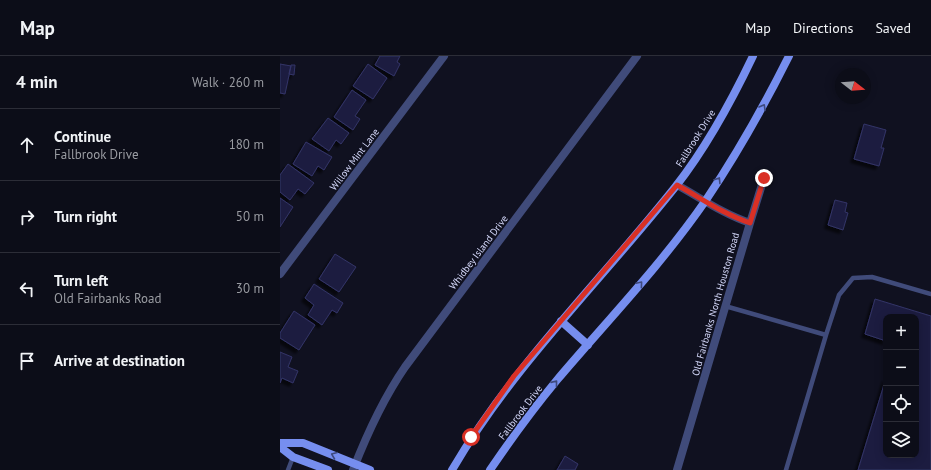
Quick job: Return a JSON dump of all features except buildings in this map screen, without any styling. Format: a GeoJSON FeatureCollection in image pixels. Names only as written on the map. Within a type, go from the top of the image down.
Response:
{"type":"FeatureCollection","features":[{"type":"Feature","properties":{"kind":"main road","name":"Fallbrook Drive"},"geometry":{"type":"LineString","coordinates":[[452,470],[471,437],[514,376],[677,185],[727,106],[753,56]]}},
{"type":"Feature","properties":{"kind":"main road","name":"Fallbrook Drive"},"geometry":{"type":"LineString","coordinates":[[490,470],[520,427],[658,262],[706,200],[743,141],[789,56]]}},
{"type":"Feature","properties":{"kind":"main road"},"geometry":{"type":"LineString","coordinates":[[561,322],[588,345]]}},
{"type":"Feature","properties":{"kind":"main road"},"geometry":{"type":"LineString","coordinates":[[280,443],[303,443],[354,467],[370,470]]}},
{"type":"Feature","properties":{"kind":"main road"},"geometry":{"type":"LineString","coordinates":[[280,447],[293,457],[328,470]]}},
{"type":"Feature","properties":{"kind":"street","name":"Willow Mint Lane"},"geometry":{"type":"LineString","coordinates":[[280,274],[444,56]]}},
{"type":"Feature","properties":{"kind":"street","name":"Whidbey Island Drive"},"geometry":{"type":"LineString","coordinates":[[354,467],[390,389],[405,367],[637,56]]}},
{"type":"Feature","properties":{"kind":"street"},"geometry":{"type":"LineString","coordinates":[[750,223],[764,178]]}},
{"type":"Feature","properties":{"kind":"street","name":"Old Fairbanks North Houston Road"},"geometry":{"type":"LineString","coordinates":[[677,185],[706,200],[716,209],[750,223],[677,470]]}},
{"type":"Feature","properties":{"kind":"lane"},"geometry":{"type":"LineString","coordinates":[[786,470],[839,295],[853,278],[872,277],[931,294]]}},
{"type":"Feature","properties":{"kind":"lane"},"geometry":{"type":"LineString","coordinates":[[725,306],[826,335]]}},
{"type":"Feature","properties":{"kind":"lane"},"geometry":{"type":"LineString","coordinates":[[288,470],[293,457]]}},
{"type":"Feature","properties":{"kind":"route"},"geometry":{"type":"LineString","coordinates":[[471,437],[514,376],[677,185],[706,200],[716,209],[732,217],[750,223],[764,178]]}}]}
